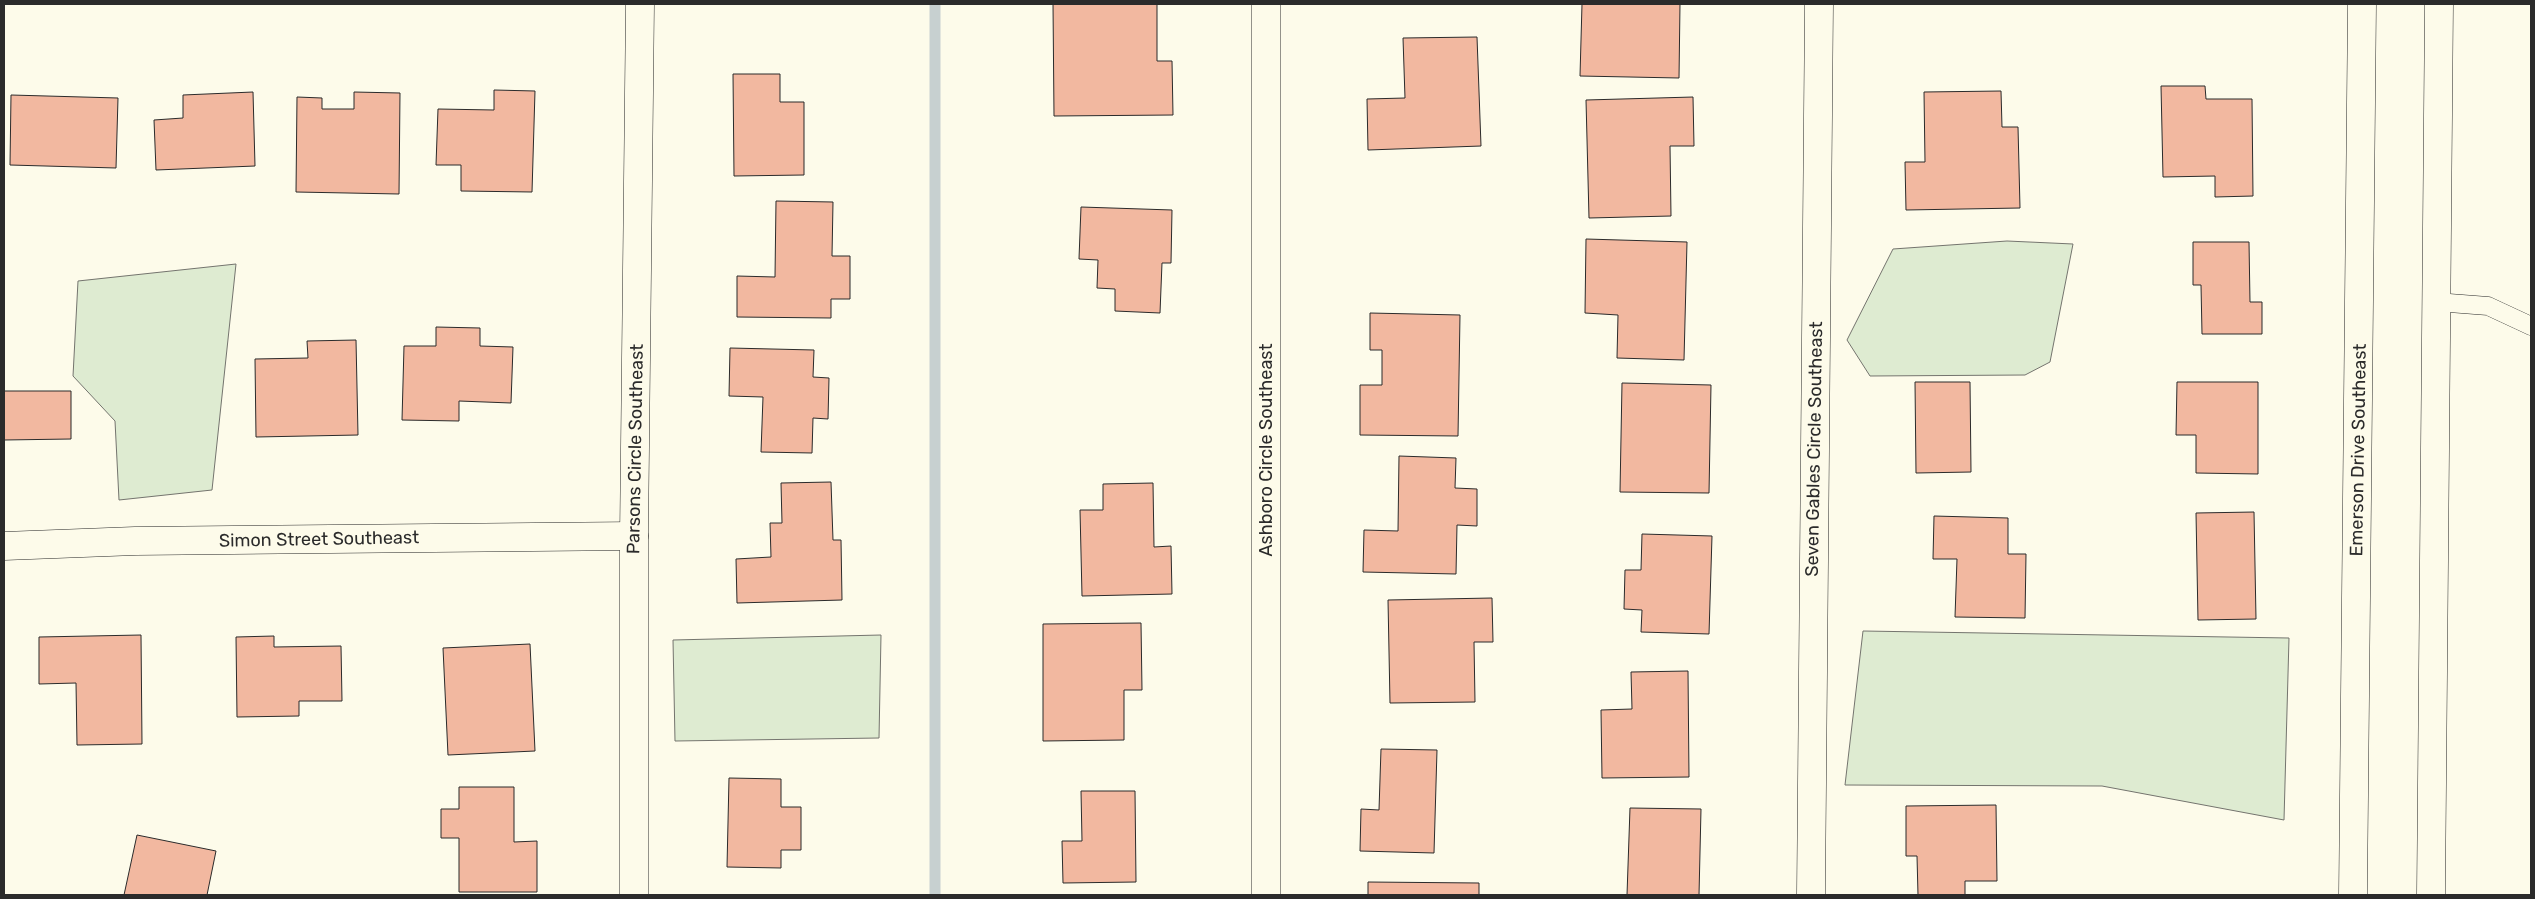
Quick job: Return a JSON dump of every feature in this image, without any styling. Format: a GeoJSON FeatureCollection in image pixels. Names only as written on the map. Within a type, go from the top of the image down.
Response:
{"type":"FeatureCollection","features":[{"type":"Feature","properties":{"kind":"street","name":"Parsons Circle Southeast"},"geometry":{"type":"LineString","coordinates":[[634,895],[634,536],[640,4]]}},
{"type":"Feature","properties":{"kind":"street","name":"Ashboro Circle Southeast"},"geometry":{"type":"LineString","coordinates":[[1266,4],[1266,895]]}},
{"type":"Feature","properties":{"kind":"street","name":"Seven Gables Circle Southeast"},"geometry":{"type":"LineString","coordinates":[[1811,895],[1819,4]]}},
{"type":"Feature","properties":{"kind":"street","name":"Emerson Drive Southeast"},"geometry":{"type":"LineString","coordinates":[[2354,895],[2362,4]]}},
{"type":"Feature","properties":{"kind":"street"},"geometry":{"type":"LineString","coordinates":[[2431,895],[2439,4]]}},
{"type":"Feature","properties":{"kind":"street","name":"Simon Street Southeast"},"geometry":{"type":"LineString","coordinates":[[4,546],[135,541],[634,536]]}},
{"type":"Feature","properties":{"kind":"lane"},"geometry":{"type":"LineString","coordinates":[[2436,302],[2488,306],[2531,326]]}},
{"type":"Feature","properties":{"kind":"green space"},"geometry":{"type":"Polygon","coordinates":[[[2007,241],[2073,244],[2050,362],[2025,375],[1870,376],[1847,340],[1893,249],[2007,241]]]}},
{"type":"Feature","properties":{"kind":"green space"},"geometry":{"type":"Polygon","coordinates":[[[236,264],[212,490],[119,500],[115,421],[73,376],[78,281],[236,264]]]}},
{"type":"Feature","properties":{"kind":"green space"},"geometry":{"type":"Polygon","coordinates":[[[1863,631],[2289,638],[2284,820],[2102,786],[1845,785],[1863,631]]]}},
{"type":"Feature","properties":{"kind":"green space"},"geometry":{"type":"Polygon","coordinates":[[[881,635],[879,738],[675,741],[673,640],[881,635]]]}},
{"type":"Feature","properties":{"kind":"building"},"geometry":{"type":"Polygon","coordinates":[[[1053,4],[1157,4],[1157,61],[1172,61],[1173,115],[1054,116],[1053,4]]]}},
{"type":"Feature","properties":{"kind":"building"},"geometry":{"type":"Polygon","coordinates":[[[1582,4],[1680,4],[1679,78],[1580,76],[1582,4]]]}},
{"type":"Feature","properties":{"kind":"building"},"geometry":{"type":"Polygon","coordinates":[[[1477,37],[1481,146],[1368,150],[1367,99],[1405,98],[1403,38],[1477,37]]]}},
{"type":"Feature","properties":{"kind":"building"},"geometry":{"type":"Polygon","coordinates":[[[733,74],[780,74],[780,102],[804,102],[804,175],[734,176],[733,74]]]}},
{"type":"Feature","properties":{"kind":"building"},"geometry":{"type":"Polygon","coordinates":[[[2161,86],[2205,86],[2206,99],[2252,99],[2253,196],[2215,197],[2215,176],[2163,177],[2161,86]]]}},
{"type":"Feature","properties":{"kind":"building"},"geometry":{"type":"Polygon","coordinates":[[[494,90],[535,91],[532,192],[461,191],[461,165],[436,165],[438,109],[494,110],[494,90]]]}},
{"type":"Feature","properties":{"kind":"building"},"geometry":{"type":"Polygon","coordinates":[[[2001,91],[2002,127],[2018,127],[2020,208],[1906,210],[1905,162],[1925,162],[1924,92],[2001,91]]]}},
{"type":"Feature","properties":{"kind":"building"},"geometry":{"type":"Polygon","coordinates":[[[253,92],[255,166],[156,170],[154,120],[183,118],[183,95],[253,92]]]}},
{"type":"Feature","properties":{"kind":"building"},"geometry":{"type":"Polygon","coordinates":[[[354,92],[400,93],[399,194],[296,192],[297,97],[322,98],[322,109],[354,109],[354,92]]]}},
{"type":"Feature","properties":{"kind":"building"},"geometry":{"type":"Polygon","coordinates":[[[11,95],[118,98],[116,168],[10,165],[11,95]]]}},
{"type":"Feature","properties":{"kind":"building"},"geometry":{"type":"Polygon","coordinates":[[[1693,97],[1694,146],[1670,146],[1671,216],[1589,218],[1586,100],[1693,97]]]}},
{"type":"Feature","properties":{"kind":"building"},"geometry":{"type":"Polygon","coordinates":[[[776,201],[833,202],[832,256],[850,256],[850,299],[831,299],[831,318],[737,317],[737,276],[775,277],[776,201]]]}},
{"type":"Feature","properties":{"kind":"building"},"geometry":{"type":"Polygon","coordinates":[[[1081,207],[1172,210],[1171,263],[1162,263],[1160,313],[1115,311],[1115,289],[1097,288],[1098,260],[1079,259],[1081,207]]]}},
{"type":"Feature","properties":{"kind":"building"},"geometry":{"type":"Polygon","coordinates":[[[1586,239],[1687,242],[1684,360],[1617,358],[1618,315],[1585,313],[1586,239]]]}},
{"type":"Feature","properties":{"kind":"building"},"geometry":{"type":"Polygon","coordinates":[[[2193,242],[2249,242],[2250,302],[2262,302],[2262,334],[2202,334],[2201,285],[2193,285],[2193,242]]]}},
{"type":"Feature","properties":{"kind":"building"},"geometry":{"type":"Polygon","coordinates":[[[1370,313],[1460,315],[1458,436],[1360,435],[1360,385],[1382,385],[1382,350],[1370,350],[1370,313]]]}},
{"type":"Feature","properties":{"kind":"building"},"geometry":{"type":"Polygon","coordinates":[[[436,327],[480,328],[480,346],[513,347],[511,403],[459,401],[459,421],[402,420],[404,346],[436,346],[436,327]]]}},
{"type":"Feature","properties":{"kind":"building"},"geometry":{"type":"Polygon","coordinates":[[[356,340],[358,435],[256,437],[255,359],[308,358],[307,341],[356,340]]]}},
{"type":"Feature","properties":{"kind":"building"},"geometry":{"type":"Polygon","coordinates":[[[730,348],[814,350],[813,377],[829,378],[828,419],[813,418],[812,453],[761,452],[763,397],[729,396],[730,348]]]}},
{"type":"Feature","properties":{"kind":"building"},"geometry":{"type":"Polygon","coordinates":[[[1915,382],[1970,382],[1971,472],[1916,473],[1915,382]]]}},
{"type":"Feature","properties":{"kind":"building"},"geometry":{"type":"Polygon","coordinates":[[[2177,382],[2258,382],[2258,474],[2196,473],[2196,435],[2176,435],[2177,382]]]}},
{"type":"Feature","properties":{"kind":"building"},"geometry":{"type":"Polygon","coordinates":[[[1622,383],[1711,385],[1709,493],[1620,492],[1622,383]]]}},
{"type":"Feature","properties":{"kind":"building"},"geometry":{"type":"Polygon","coordinates":[[[4,391],[71,391],[71,439],[4,440],[4,391]]]}},
{"type":"Feature","properties":{"kind":"building"},"geometry":{"type":"Polygon","coordinates":[[[1399,456],[1456,458],[1455,488],[1477,489],[1477,526],[1457,525],[1456,574],[1363,572],[1364,530],[1398,531],[1399,456]]]}},
{"type":"Feature","properties":{"kind":"building"},"geometry":{"type":"Polygon","coordinates":[[[831,482],[833,540],[841,540],[842,600],[737,603],[736,559],[771,557],[770,523],[782,523],[781,483],[831,482]]]}},
{"type":"Feature","properties":{"kind":"building"},"geometry":{"type":"Polygon","coordinates":[[[1153,483],[1154,547],[1171,546],[1172,594],[1082,596],[1080,510],[1103,510],[1103,484],[1153,483]]]}},
{"type":"Feature","properties":{"kind":"building"},"geometry":{"type":"Polygon","coordinates":[[[2254,512],[2256,619],[2198,620],[2196,513],[2254,512]]]}},
{"type":"Feature","properties":{"kind":"building"},"geometry":{"type":"Polygon","coordinates":[[[1934,516],[2008,518],[2008,554],[2026,554],[2025,618],[1955,617],[1957,559],[1933,559],[1934,516]]]}},
{"type":"Feature","properties":{"kind":"building"},"geometry":{"type":"Polygon","coordinates":[[[1642,534],[1712,536],[1709,634],[1641,632],[1642,610],[1624,609],[1625,570],[1641,570],[1642,534]]]}},
{"type":"Feature","properties":{"kind":"building"},"geometry":{"type":"Polygon","coordinates":[[[1492,598],[1493,642],[1474,642],[1475,702],[1390,703],[1388,600],[1492,598]]]}},
{"type":"Feature","properties":{"kind":"building"},"geometry":{"type":"Polygon","coordinates":[[[1141,623],[1142,690],[1124,690],[1124,740],[1043,741],[1043,624],[1141,623]]]}},
{"type":"Feature","properties":{"kind":"building"},"geometry":{"type":"Polygon","coordinates":[[[141,635],[142,744],[77,745],[76,683],[39,684],[39,637],[141,635]]]}},
{"type":"Feature","properties":{"kind":"building"},"geometry":{"type":"Polygon","coordinates":[[[274,636],[274,647],[341,646],[342,701],[299,701],[299,716],[237,717],[236,637],[274,636]]]}},
{"type":"Feature","properties":{"kind":"building"},"geometry":{"type":"Polygon","coordinates":[[[530,644],[535,751],[448,755],[443,648],[530,644]]]}},
{"type":"Feature","properties":{"kind":"building"},"geometry":{"type":"Polygon","coordinates":[[[1688,671],[1689,777],[1602,778],[1601,710],[1632,709],[1631,672],[1688,671]]]}},
{"type":"Feature","properties":{"kind":"building"},"geometry":{"type":"Polygon","coordinates":[[[1381,749],[1437,750],[1434,853],[1360,851],[1361,809],[1379,810],[1381,749]]]}},
{"type":"Feature","properties":{"kind":"building"},"geometry":{"type":"Polygon","coordinates":[[[729,778],[781,779],[781,807],[801,807],[801,850],[781,850],[781,868],[727,867],[729,778]]]}},
{"type":"Feature","properties":{"kind":"building"},"geometry":{"type":"Polygon","coordinates":[[[459,787],[514,787],[514,842],[537,841],[537,892],[459,892],[459,838],[441,838],[441,809],[459,809],[459,787]]]}},
{"type":"Feature","properties":{"kind":"building"},"geometry":{"type":"Polygon","coordinates":[[[1081,791],[1135,791],[1136,882],[1063,883],[1062,841],[1082,841],[1081,791]]]}},
{"type":"Feature","properties":{"kind":"building"},"geometry":{"type":"Polygon","coordinates":[[[1996,805],[1997,881],[1965,881],[1965,895],[1918,895],[1917,856],[1906,856],[1906,806],[1996,805]]]}},
{"type":"Feature","properties":{"kind":"building"},"geometry":{"type":"Polygon","coordinates":[[[1630,808],[1701,809],[1699,895],[1627,895],[1630,808]]]}},
{"type":"Feature","properties":{"kind":"building"},"geometry":{"type":"Polygon","coordinates":[[[137,835],[216,851],[207,895],[124,895],[137,835]]]}},
{"type":"Feature","properties":{"kind":"building"},"geometry":{"type":"Polygon","coordinates":[[[1368,882],[1479,883],[1479,895],[1368,895],[1368,882]]]}},
{"type":"Feature","properties":{"kind":"waterway"},"geometry":{"type":"LineString","coordinates":[[935,4],[935,895]]}}]}
